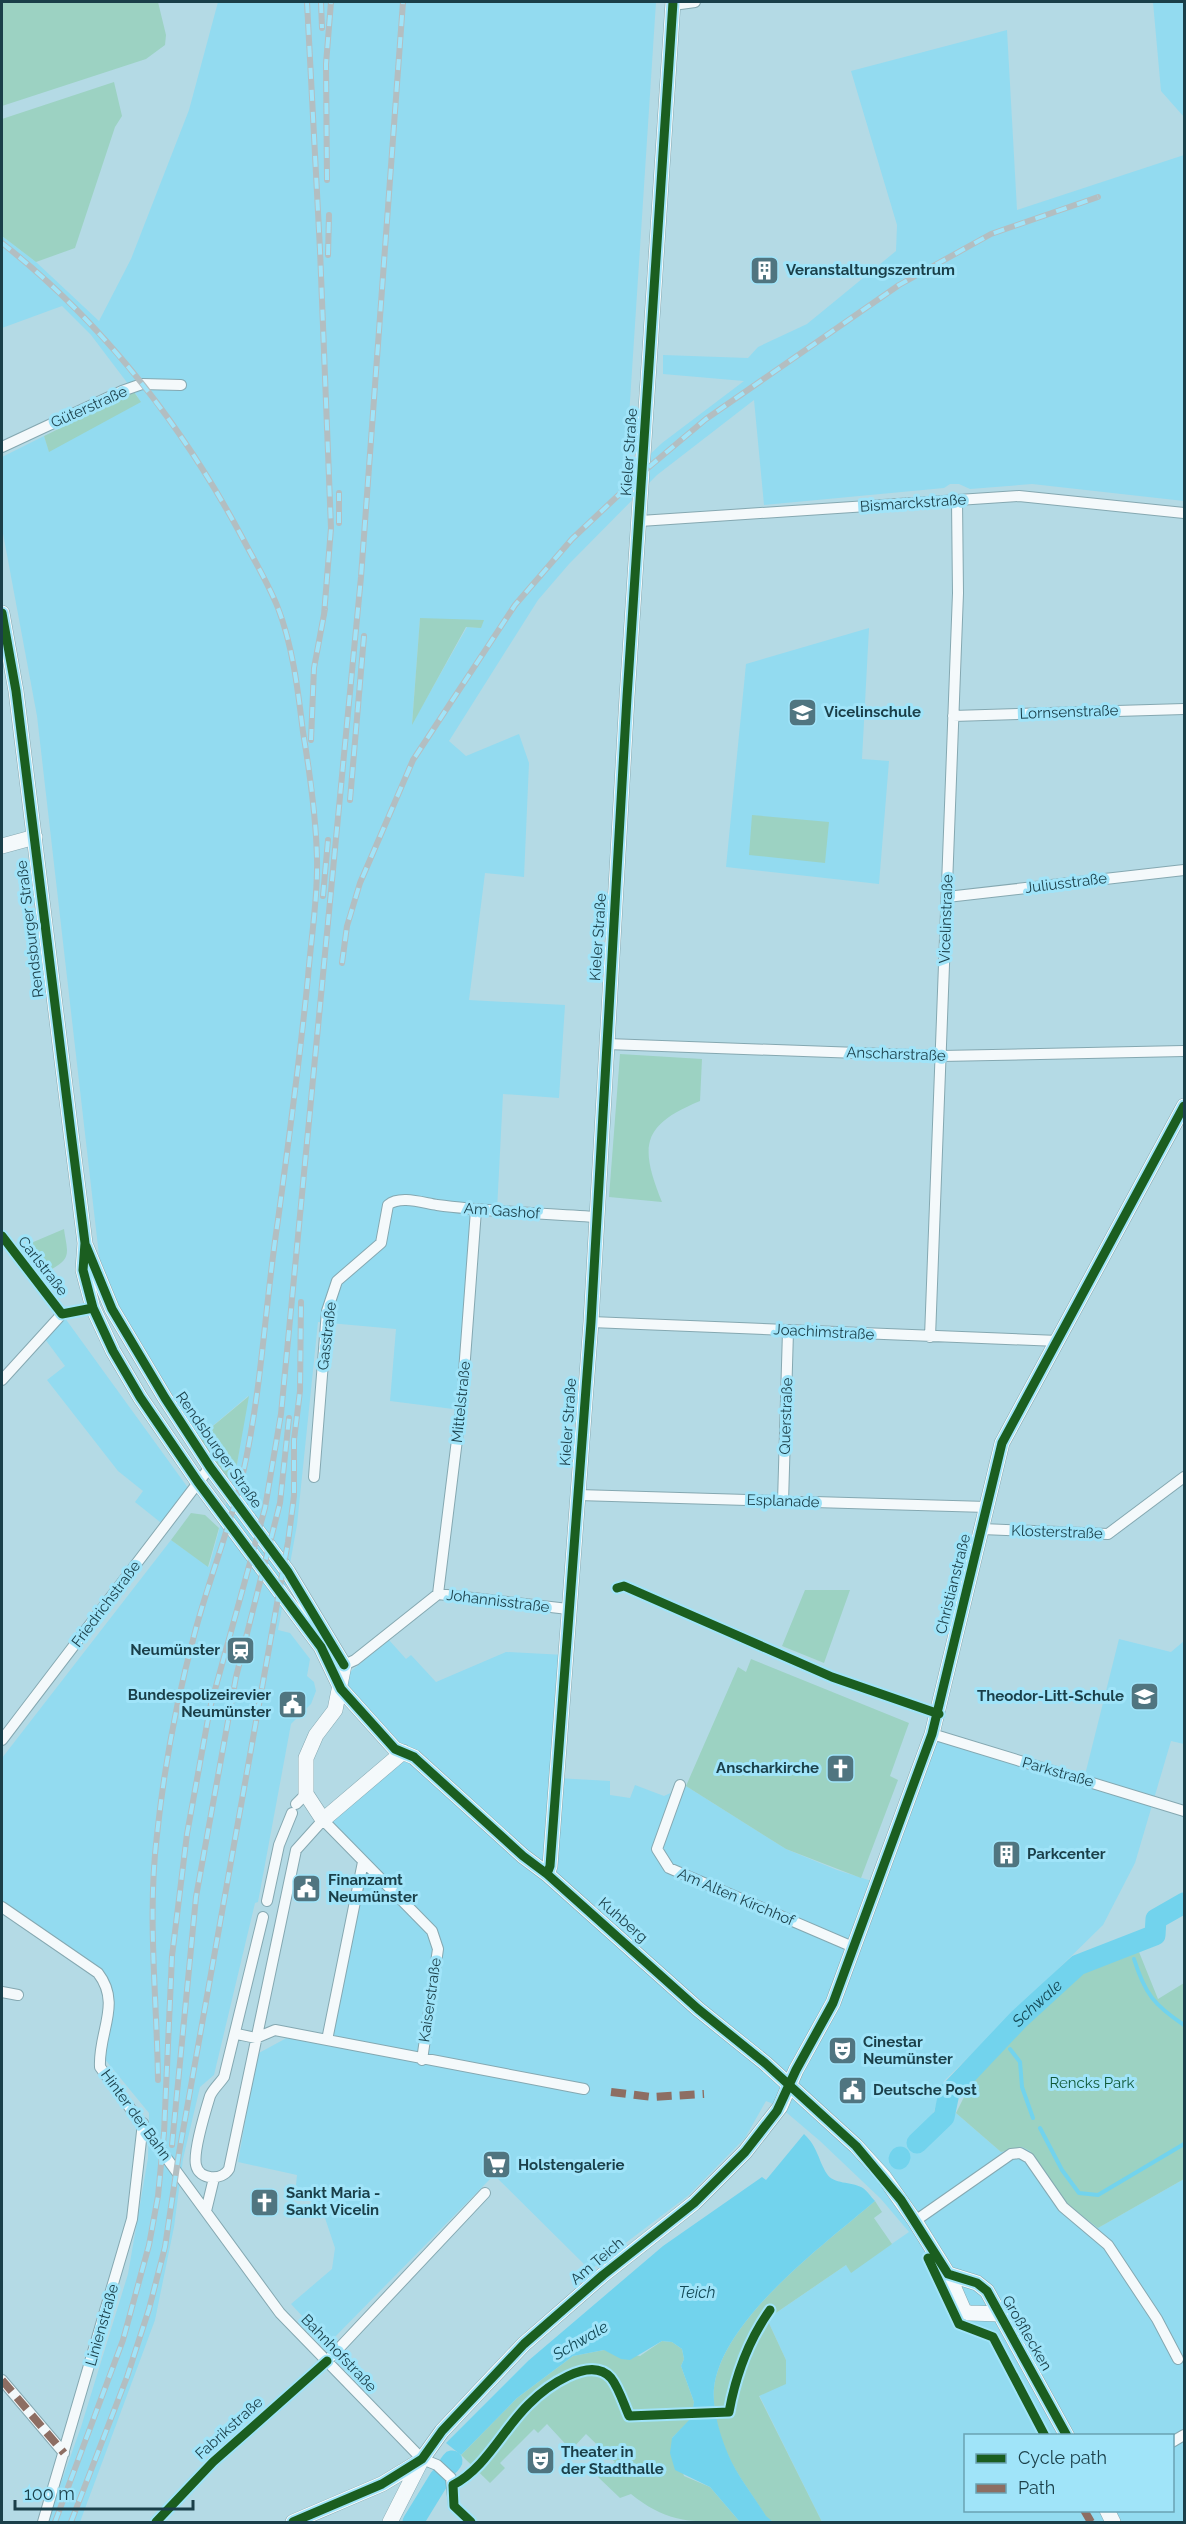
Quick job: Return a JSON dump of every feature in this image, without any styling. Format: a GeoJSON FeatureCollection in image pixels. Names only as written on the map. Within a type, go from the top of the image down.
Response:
{"type":"FeatureCollection","features":[{"type":"Feature","properties":{"kind":"street"},"geometry":{"type":"LineString","coordinates":[[673,3],[695,2]]}},
{"type":"Feature","properties":{"kind":"street","name":"Kieler Straße"},"geometry":{"type":"LineString","coordinates":[[547,1874],[550,1866],[591,1322],[595,1217],[608,1044],[673,3]]}},
{"type":"Feature","properties":{"kind":"street","name":"Güterstraße"},"geometry":{"type":"LineString","coordinates":[[2,447],[122,391],[142,384],[181,385]]}},
{"type":"Feature","properties":{"kind":"street","name":"Bismarckstraße"},"geometry":{"type":"LineString","coordinates":[[640,521],[1019,496],[1185,513]]}},
{"type":"Feature","properties":{"kind":"street","name":"Vicelinstraße"},"geometry":{"type":"LineString","coordinates":[[930,1337],[958,593],[957,500]]}},
{"type":"Feature","properties":{"kind":"street","name":"Rendsburger Straße"},"geometry":{"type":"LineString","coordinates":[[2,613],[16,691],[35,837],[85,1243],[83,1270],[88,1294],[113,1351],[140,1397],[198,1482],[321,1647],[341,1689]]}},
{"type":"Feature","properties":{"kind":"street","name":"Lornsenstraße"},"geometry":{"type":"LineString","coordinates":[[953,716],[1185,709]]}},
{"type":"Feature","properties":{"kind":"street"},"geometry":{"type":"LineString","coordinates":[[2,846],[35,837]]}},
{"type":"Feature","properties":{"kind":"street","name":"Juliusstraße"},"geometry":{"type":"LineString","coordinates":[[947,897],[1185,870]]}},
{"type":"Feature","properties":{"kind":"street","name":"Anscharstraße"},"geometry":{"type":"LineString","coordinates":[[608,1044],[941,1056],[1185,1051]]}},
{"type":"Feature","properties":{"kind":"street","name":"Christianstraße"},"geometry":{"type":"LineString","coordinates":[[789,2087],[830,2009],[932,1734],[1002,1443],[1185,1106]]}},
{"type":"Feature","properties":{"kind":"street","name":"Gasstraße"},"geometry":{"type":"LineString","coordinates":[[314,1477],[327,1311],[337,1281],[381,1243],[388,1205],[397,1201],[411,1201]]}},
{"type":"Feature","properties":{"kind":"street","name":"Am Gashof"},"geometry":{"type":"LineString","coordinates":[[411,1201],[476,1210],[595,1217]]}},
{"type":"Feature","properties":{"kind":"street","name":"Mittelstraße"},"geometry":{"type":"LineString","coordinates":[[438,1594],[462,1399],[476,1210]]}},
{"type":"Feature","properties":{"kind":"street","name":"Carlstraße"},"geometry":{"type":"LineString","coordinates":[[2,1236],[62,1314],[2,1380]]}},
{"type":"Feature","properties":{"kind":"street","name":"Rendsburger Straße"},"geometry":{"type":"LineString","coordinates":[[85,1243],[112,1309],[210,1467],[288,1572],[344,1665]]}},
{"type":"Feature","properties":{"kind":"street","name":"Joachimstraße"},"geometry":{"type":"LineString","coordinates":[[591,1322],[1058,1341]]}},
{"type":"Feature","properties":{"kind":"street","name":"Querstraße"},"geometry":{"type":"LineString","coordinates":[[783,1502],[788,1331]]}},
{"type":"Feature","properties":{"kind":"street","name":"Friedrichstraße"},"geometry":{"type":"LineString","coordinates":[[2,1740],[210,1467]]}},
{"type":"Feature","properties":{"kind":"street","name":"Klosterstraße"},"geometry":{"type":"LineString","coordinates":[[982,1528],[1108,1534],[1185,1477]]}},
{"type":"Feature","properties":{"kind":"street","name":"Esplanade"},"geometry":{"type":"LineString","coordinates":[[578,1495],[987,1508]]}},
{"type":"Feature","properties":{"kind":"street","name":"Johannisstraße"},"geometry":{"type":"LineString","coordinates":[[344,1665],[355,1660],[438,1594],[568,1609]]}},
{"type":"Feature","properties":{"kind":"street"},"geometry":{"type":"LineString","coordinates":[[267,1901],[279,1845],[298,1804],[309,1748],[335,1710],[344,1665]]}},
{"type":"Feature","properties":{"kind":"street","name":"Kuhberg"},"geometry":{"type":"LineString","coordinates":[[341,1689],[395,1749],[414,1756],[523,1857],[547,1874],[698,2009],[765,2063],[856,2146],[884,2177]]}},
{"type":"Feature","properties":{"kind":"street","name":"Parkstraße"},"geometry":{"type":"LineString","coordinates":[[932,1734],[1185,1811]]}},
{"type":"Feature","properties":{"kind":"street"},"geometry":{"type":"LineString","coordinates":[[263,1917],[237,2034],[224,2077],[211,2093],[196,2156],[199,2170],[214,2178],[224,2175],[229,2169],[296,1850],[323,1820],[403,1752]]}},
{"type":"Feature","properties":{"kind":"street","name":"Am Alten Kirchhof"},"geometry":{"type":"LineString","coordinates":[[680,1785],[657,1849],[669,1868],[853,1947]]}},
{"type":"Feature","properties":{"kind":"street","name":"Kaiserstraße"},"geometry":{"type":"LineString","coordinates":[[298,1804],[323,1820],[432,1931],[438,1948],[422,2060]]}},
{"type":"Feature","properties":{"kind":"street"},"geometry":{"type":"LineString","coordinates":[[327,2040],[363,1862]]}},
{"type":"Feature","properties":{"kind":"street","name":"Hinter der Bahn"},"geometry":{"type":"LineString","coordinates":[[2,1907],[98,1973],[107,1984],[109,2009],[99,2052],[100,2067],[206,2211]]}},
{"type":"Feature","properties":{"kind":"street"},"geometry":{"type":"LineString","coordinates":[[2,1992],[18,1995]]}},
{"type":"Feature","properties":{"kind":"street","name":"Kaiserstraße"},"geometry":{"type":"LineString","coordinates":[[237,2034],[256,2038],[275,2030],[422,2060],[584,2089]]}},
{"type":"Feature","properties":{"kind":"street","name":"Am Teich"},"geometry":{"type":"LineString","coordinates":[[422,2459],[442,2431],[524,2344],[603,2275],[694,2203],[745,2152],[777,2111],[789,2087]]}},
{"type":"Feature","properties":{"kind":"street","name":"Linienstraße"},"geometry":{"type":"LineString","coordinates":[[43,2523],[132,2219],[143,2123]]}},
{"type":"Feature","properties":{"kind":"street"},"geometry":{"type":"LineString","coordinates":[[915,2221],[1011,2154],[1020,2153],[1029,2158],[1063,2207],[1108,2245],[1157,2319],[1178,2359]]}},
{"type":"Feature","properties":{"kind":"street","name":"Großflecken"},"geometry":{"type":"LineString","coordinates":[[884,2177],[948,2274],[964,2311],[975,2314],[981,2312],[1002,2314]]}},
{"type":"Feature","properties":{"kind":"street"},"geometry":{"type":"LineString","coordinates":[[206,2211],[214,2178]]}},
{"type":"Feature","properties":{"kind":"street","name":"Fabrikstraße"},"geometry":{"type":"LineString","coordinates":[[156,2523],[213,2462],[327,2361],[485,2193]]}},
{"type":"Feature","properties":{"kind":"street","name":"Bahnhofstraße"},"geometry":{"type":"LineString","coordinates":[[206,2211],[280,2313],[422,2459],[437,2465],[451,2478],[454,2506]]}},
{"type":"Feature","properties":{"kind":"street","name":"Großflecken"},"geometry":{"type":"LineString","coordinates":[[948,2274],[982,2286],[1002,2314],[1066,2434]]}},
{"type":"Feature","properties":{"kind":"street"},"geometry":{"type":"LineString","coordinates":[[958,2294],[961,2289],[971,2283]]}},
{"type":"Feature","properties":{"kind":"street","name":"Großflecken"},"geometry":{"type":"LineString","coordinates":[[981,2312],[988,2302],[988,2296]]}},
{"type":"Feature","properties":{"kind":"street"},"geometry":{"type":"LineString","coordinates":[[2,2380],[64,2453]]}},
{"type":"Feature","properties":{"kind":"street"},"geometry":{"type":"LineString","coordinates":[[293,2523],[389,2480],[422,2459]]}},
{"type":"Feature","properties":{"kind":"street"},"geometry":{"type":"LineString","coordinates":[[390,2523],[422,2459]]}},
{"type":"Feature","properties":{"kind":"shaded area"},"geometry":{"type":"Polygon","coordinates":[[[218,2],[656,2],[625,478],[662,443],[744,381],[663,374],[663,355],[748,358],[758,347],[807,324],[896,251],[897,225],[851,71],[1007,30],[1017,210],[1184,155],[1184,501],[1032,484],[970,489],[959,484],[950,484],[944,488],[764,505],[754,400],[657,475],[569,564],[538,600],[449,741],[466,756],[519,734],[529,763],[524,877],[485,873],[469,1000],[565,1005],[559,1098],[503,1094],[497,1210],[477,1210],[461,1410],[390,1401],[396,1329],[318,1322],[297,1525],[278,1630],[290,1633],[310,1659],[307,1676],[314,1682],[316,1691],[311,1704],[291,1724],[258,1902],[255,1903],[214,2075],[200,2087],[183,2159],[174,2227],[155,2320],[80,2522],[47,2522],[81,2427],[128,2274],[148,2158],[149,2113],[99,2052],[107,1984],[2,1907],[2,1758],[171,1540],[209,1567],[237,1464],[248,1396],[195,1441],[114,1307],[100,1264],[37,716],[2,528],[2,457],[44,436],[49,451],[138,397],[91,335],[62,306],[2,328],[2,236],[36,262],[99,321],[131,259],[189,110],[218,2]],[[420,618],[412,724],[467,627],[481,628],[420,618]]]}},
{"type":"Feature","properties":{"kind":"shaded area"},"geometry":{"type":"Polygon","coordinates":[[[1153,2],[1184,2],[1184,117],[1161,91],[1153,2]]]}},
{"type":"Feature","properties":{"kind":"shaded area","name":"Vicelinschule"},"geometry":{"type":"Polygon","coordinates":[[[869,628],[862,759],[889,761],[879,884],[726,867],[746,664],[869,628]]]}},
{"type":"Feature","properties":{"kind":"shaded area"},"geometry":{"type":"Polygon","coordinates":[[[62,1314],[191,1492],[165,1526],[135,1502],[143,1491],[118,1471],[47,1380],[65,1366],[42,1335],[62,1314]]]}},
{"type":"Feature","properties":{"kind":"shaded area"},"geometry":{"type":"Polygon","coordinates":[[[1119,1639],[1171,1652],[1184,1641],[1184,1744],[1171,1741],[1135,1863],[1103,1925],[944,2081],[933,2114],[912,2137],[921,2146],[956,2113],[1001,2152],[1022,2147],[1030,2151],[1064,2202],[1098,2228],[1184,2179],[1184,2522],[822,2522],[759,2395],[786,2360],[767,2319],[846,2265],[851,2272],[909,2232],[881,2199],[820,2141],[780,2107],[766,2101],[745,2138],[689,2195],[590,2270],[494,2175],[328,2344],[291,2304],[332,2269],[335,2248],[324,2215],[296,2185],[297,2175],[238,2162],[257,2054],[294,2034],[327,2040],[363,1862],[323,1820],[390,1762],[413,1756],[347,1688],[345,1676],[389,1640],[406,1659],[411,1655],[436,1682],[506,1652],[565,1655],[557,1778],[610,1781],[610,1795],[630,1798],[635,1785],[664,1796],[686,1786],[786,1849],[837,1870],[878,1883],[932,1734],[1084,1779],[1119,1639]]]}},
{"type":"Feature","properties":{"kind":"green space"},"geometry":{"type":"Polygon","coordinates":[[[2,2],[158,2],[166,35],[165,45],[146,59],[2,106],[2,2]]]}},
{"type":"Feature","properties":{"kind":"green space"},"geometry":{"type":"Polygon","coordinates":[[[114,82],[122,116],[115,127],[75,248],[36,262],[2,236],[2,119],[114,82]]]}},
{"type":"Feature","properties":{"kind":"green space"},"geometry":{"type":"Polygon","coordinates":[[[134,392],[141,402],[49,452],[44,436],[134,392]]]}},
{"type":"Feature","properties":{"kind":"green space"},"geometry":{"type":"Polygon","coordinates":[[[420,618],[484,620],[481,628],[466,627],[412,725],[420,618]]]}},
{"type":"Feature","properties":{"kind":"green space"},"geometry":{"type":"Polygon","coordinates":[[[752,815],[829,822],[825,863],[749,855],[752,815]]]}},
{"type":"Feature","properties":{"kind":"green space"},"geometry":{"type":"Polygon","coordinates":[[[620,1054],[702,1059],[700,1101],[666,1119],[656,1128],[651,1139],[650,1166],[662,1202],[609,1197],[620,1054]]]}},
{"type":"Feature","properties":{"kind":"green space"},"geometry":{"type":"Polygon","coordinates":[[[64,1229],[67,1254],[62,1262],[50,1270],[31,1243],[64,1229]]]}},
{"type":"Feature","properties":{"kind":"green space"},"geometry":{"type":"Polygon","coordinates":[[[249,1396],[237,1464],[236,1467],[231,1462],[228,1481],[195,1441],[249,1396]]]}},
{"type":"Feature","properties":{"kind":"green space"},"geometry":{"type":"Polygon","coordinates":[[[191,1513],[205,1515],[219,1528],[208,1567],[171,1540],[191,1513]]]}},
{"type":"Feature","properties":{"kind":"green space"},"geometry":{"type":"Polygon","coordinates":[[[805,1590],[850,1590],[824,1663],[782,1646],[805,1590]]]}},
{"type":"Feature","properties":{"kind":"green space"},"geometry":{"type":"Polygon","coordinates":[[[751,1659],[909,1723],[890,1776],[898,1780],[861,1878],[786,1849],[686,1786],[738,1667],[746,1672],[751,1659]]]}},
{"type":"Feature","properties":{"kind":"green space","name":"Rencks Park"},"geometry":{"type":"Polygon","coordinates":[[[1139,1952],[1158,1999],[1184,1983],[1184,2179],[1098,2228],[1064,2202],[1030,2151],[1022,2147],[1001,2152],[956,2113],[974,2077],[1020,2022],[1083,1970],[1139,1952]]]}},
{"type":"Feature","properties":{"kind":"green space"},"geometry":{"type":"Polygon","coordinates":[[[875,2201],[882,2212],[874,2218],[892,2244],[851,2273],[846,2265],[767,2319],[786,2360],[786,2384],[759,2396],[822,2522],[773,2522],[766,2517],[741,2478],[722,2439],[715,2413],[714,2396],[721,2362],[755,2310],[804,2261],[875,2201]]]}},
{"type":"Feature","properties":{"kind":"green space"},"geometry":{"type":"Polygon","coordinates":[[[662,2341],[672,2342],[682,2349],[684,2359],[681,2366],[694,2402],[692,2418],[672,2438],[684,2476],[710,2487],[740,2522],[682,2519],[657,2511],[631,2494],[620,2498],[598,2477],[615,2462],[586,2434],[571,2450],[547,2424],[538,2433],[534,2429],[500,2463],[505,2468],[490,2483],[461,2455],[517,2398],[573,2356],[604,2350],[640,2356],[662,2341]]]}},
{"type":"Feature","properties":{"kind":"water","name":"Teich"},"geometry":{"type":"Polygon","coordinates":[[[804,2134],[830,2177],[861,2187],[875,2201],[804,2261],[755,2310],[721,2362],[714,2396],[715,2413],[722,2439],[741,2478],[766,2516],[773,2522],[740,2522],[710,2487],[675,2470],[670,2453],[672,2438],[691,2418],[694,2402],[681,2366],[684,2359],[682,2349],[672,2342],[662,2341],[630,2360],[621,2359],[604,2350],[573,2356],[517,2398],[461,2455],[446,2443],[528,2361],[663,2246],[762,2177],[766,2180],[804,2134]]]}},
{"type":"Feature","properties":{"kind":"waterway","name":"Schwale"},"geometry":{"type":"LineString","coordinates":[[917,2143],[944,2117],[949,2093],[1019,2019],[1078,1965],[1155,1935],[1156,1919],[1184,1903]]}},
{"type":"Feature","properties":{"kind":"waterway"},"geometry":{"type":"LineString","coordinates":[[1134,1959],[1142,1981],[1152,1998],[1184,2025]]}},
{"type":"Feature","properties":{"kind":"waterway"},"geometry":{"type":"LineString","coordinates":[[1010,2049],[1020,2062],[1022,2087],[1033,2118]]}},
{"type":"Feature","properties":{"kind":"waterway"},"geometry":{"type":"LineString","coordinates":[[1040,2128],[1062,2170],[1079,2193],[1098,2195],[1184,2144]]}},
{"type":"Feature","properties":{"kind":"waterway","name":"Schwale"},"geometry":{"type":"LineString","coordinates":[[449,2465],[452,2461]]}},
{"type":"Feature","properties":{"kind":"waterway"},"geometry":{"type":"LineString","coordinates":[[413,2522],[440,2478]]}},
{"type":"Feature","properties":{"kind":"railway"},"geometry":{"type":"LineString","coordinates":[[307,2],[331,528],[324,615]]}},
{"type":"Feature","properties":{"kind":"railway"},"geometry":{"type":"LineString","coordinates":[[321,2],[322,28]]}},
{"type":"Feature","properties":{"kind":"railway"},"geometry":{"type":"LineString","coordinates":[[327,180],[326,64],[331,2]]}},
{"type":"Feature","properties":{"kind":"railway"},"geometry":{"type":"LineString","coordinates":[[55,2522],[123,2340],[149,2245],[158,2196],[164,2133],[172,1956],[187,1834],[210,1708],[265,1508],[281,1414],[361,577],[403,2]]}},
{"type":"Feature","properties":{"kind":"railway"},"geometry":{"type":"LineString","coordinates":[[342,963],[347,926],[360,883],[413,760],[515,605],[572,539],[643,472],[706,419],[899,285],[991,234],[1098,197]]}},
{"type":"Feature","properties":{"kind":"railway"},"geometry":{"type":"LineString","coordinates":[[328,255],[329,215]]}},
{"type":"Feature","properties":{"kind":"railway"},"geometry":{"type":"LineString","coordinates":[[2,243],[73,307],[137,378],[166,416],[219,495],[261,572],[278,608],[291,654],[315,827],[316,888],[305,1007],[255,1410],[238,1493],[182,1682],[160,1810],[153,1896],[158,2080]]}},
{"type":"Feature","properties":{"kind":"railway"},"geometry":{"type":"LineString","coordinates":[[339,493],[339,523]]}},
{"type":"Feature","properties":{"kind":"railway"},"geometry":{"type":"LineString","coordinates":[[311,740],[314,668],[325,609]]}},
{"type":"Feature","properties":{"kind":"railway"},"geometry":{"type":"LineString","coordinates":[[350,800],[364,636]]}},
{"type":"Feature","properties":{"kind":"railway"},"geometry":{"type":"LineString","coordinates":[[323,896],[328,840]]}},
{"type":"Feature","properties":{"kind":"railway"},"geometry":{"type":"LineString","coordinates":[[71,2522],[127,2377],[149,2309],[165,2247],[179,2153],[288,1542],[294,1496],[294,1440],[300,1391],[301,1302]]}},
{"type":"Feature","properties":{"kind":"railway"},"geometry":{"type":"LineString","coordinates":[[172,2145],[196,1897],[236,1677],[280,1503],[289,1418]]}},
{"type":"Feature","properties":{"kind":"marked path"},"geometry":{"type":"LineString","coordinates":[[611,2092],[652,2097],[704,2094]]}},
{"type":"Feature","properties":{"kind":"marked path"},"geometry":{"type":"LineString","coordinates":[[2,2380],[64,2453]]}},
{"type":"Feature","properties":{"kind":"marked path"},"geometry":{"type":"LineString","coordinates":[[1085,2512],[1091,2522]]}},
{"type":"Feature","properties":{"kind":"cycle path"},"geometry":{"type":"LineString","coordinates":[[547,1874],[550,1866],[591,1322],[627,697],[673,2]]}},
{"type":"Feature","properties":{"kind":"cycle path"},"geometry":{"type":"LineString","coordinates":[[2,613],[16,691],[85,1243],[83,1270],[93,1308],[113,1351],[140,1397],[198,1482],[321,1647],[341,1689],[395,1749],[414,1757],[523,1856],[547,1874],[698,2009],[765,2063],[856,2146],[901,2200],[948,2274],[977,2283],[987,2291],[1066,2434]]}},
{"type":"Feature","properties":{"kind":"cycle path"},"geometry":{"type":"LineString","coordinates":[[293,2522],[382,2484],[422,2459],[442,2431],[524,2344],[603,2275],[694,2203],[745,2152],[777,2111],[796,2070],[833,2003],[932,1734],[1002,1443],[1184,1106]]}},
{"type":"Feature","properties":{"kind":"cycle path"},"geometry":{"type":"LineString","coordinates":[[2,1236],[62,1314],[93,1308]]}},
{"type":"Feature","properties":{"kind":"cycle path"},"geometry":{"type":"LineString","coordinates":[[86,1246],[112,1309],[165,1398],[210,1467],[288,1572],[344,1665]]}},
{"type":"Feature","properties":{"kind":"cycle path"},"geometry":{"type":"LineString","coordinates":[[617,1588],[624,1586],[832,1677],[939,1714]]}},
{"type":"Feature","properties":{"kind":"cycle path"},"geometry":{"type":"LineString","coordinates":[[928,2258],[959,2324],[993,2337],[1044,2434]]}},
{"type":"Feature","properties":{"kind":"cycle path"},"geometry":{"type":"LineString","coordinates":[[471,2522],[454,2506],[453,2485],[475,2469],[529,2404],[556,2382],[580,2371],[602,2372],[611,2378],[629,2416],[729,2412],[744,2358],[770,2310]]}},
{"type":"Feature","properties":{"kind":"cycle path"},"geometry":{"type":"LineString","coordinates":[[156,2522],[213,2462],[327,2361]]}},
{"type":"Feature","properties":{"kind":"place","name":"Veranstaltungszentrum"},"geometry":{"type":"Point","coordinates":[765,270]}},
{"type":"Feature","properties":{"kind":"place","name":"Vicelinschule"},"geometry":{"type":"Point","coordinates":[803,712]}},
{"type":"Feature","properties":{"kind":"place","name":"Neumünster"},"geometry":{"type":"Point","coordinates":[241,1650]}},
{"type":"Feature","properties":{"kind":"place","name":"Theodor-Litt-Schule"},"geometry":{"type":"Point","coordinates":[1145,1696]}},
{"type":"Feature","properties":{"kind":"place","name":"Bundespolizeirevier Neumünster"},"geometry":{"type":"Point","coordinates":[292,1704]}},
{"type":"Feature","properties":{"kind":"place","name":"Anscharkirche"},"geometry":{"type":"Point","coordinates":[840,1768]}},
{"type":"Feature","properties":{"kind":"place","name":"Parkcenter"},"geometry":{"type":"Point","coordinates":[1006,1854]}},
{"type":"Feature","properties":{"kind":"place","name":"Finanzamt Neumünster"},"geometry":{"type":"Point","coordinates":[307,1889]}},
{"type":"Feature","properties":{"kind":"place","name":"Cinestar Neumünster"},"geometry":{"type":"Point","coordinates":[842,2051]}},
{"type":"Feature","properties":{"kind":"place","name":"Deutsche Post"},"geometry":{"type":"Point","coordinates":[852,2090]}},
{"type":"Feature","properties":{"kind":"place","name":"Holstengalerie"},"geometry":{"type":"Point","coordinates":[497,2165]}},
{"type":"Feature","properties":{"kind":"place","name":"Sankt Maria - Sankt Vicelin"},"geometry":{"type":"Point","coordinates":[265,2202]}},
{"type":"Feature","properties":{"kind":"place","name":"Theater in der Stadthalle"},"geometry":{"type":"Point","coordinates":[540,2461]}}]}
